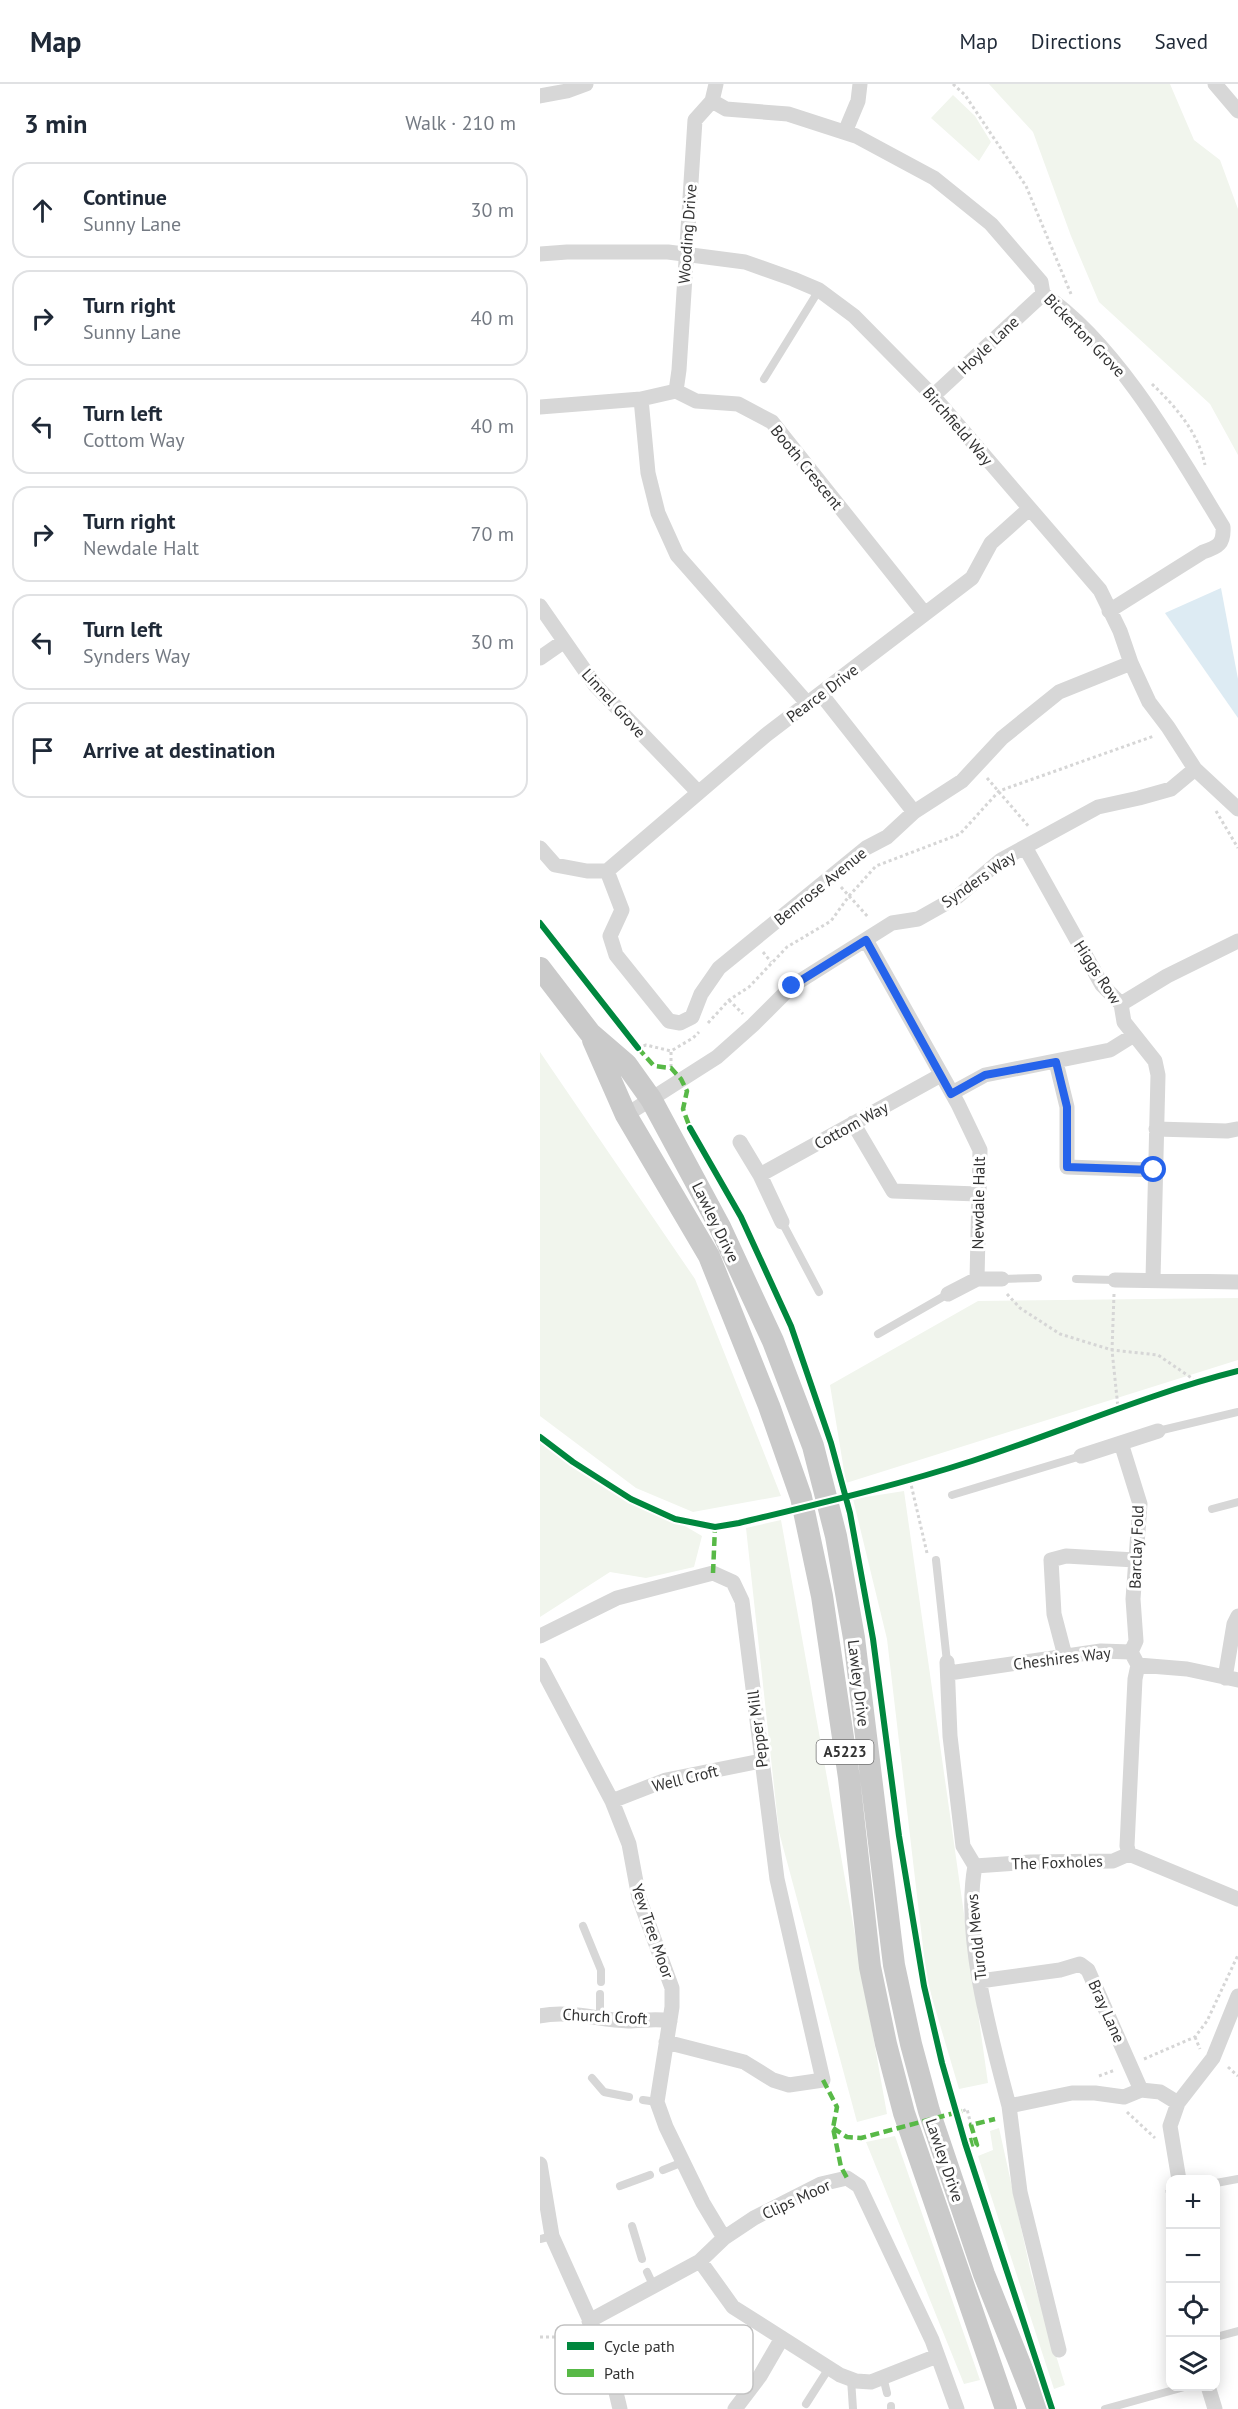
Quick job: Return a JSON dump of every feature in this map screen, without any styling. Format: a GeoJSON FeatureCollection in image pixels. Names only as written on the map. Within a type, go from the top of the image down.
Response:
{"type":"FeatureCollection","features":[{"type":"Feature","properties":{"kind":"main road","name":"Lawley Drive"},"geometry":{"type":"LineString","coordinates":[[540,968],[590,1033],[626,1064],[651,1099],[720,1227],[772,1341],[813,1446],[836,1536],[854,1638],[894,1965],[911,2044],[929,2111],[984,2274],[1038,2409]]}},
{"type":"Feature","properties":{"kind":"main road","name":"Lawley Drive"},"geometry":{"type":"LineString","coordinates":[[590,1033],[626,1115],[709,1256],[770,1406],[801,1497],[822,1596],[849,1778],[870,1967],[886,2044],[904,2113],[1006,2409]]}},
{"type":"Feature","properties":{"kind":"street"},"geometry":{"type":"LineString","coordinates":[[540,96],[567,91],[586,84]]}},
{"type":"Feature","properties":{"kind":"street","name":"Wooding Drive"},"geometry":{"type":"LineString","coordinates":[[676,391],[695,120],[712,100],[716,84]]}},
{"type":"Feature","properties":{"kind":"street"},"geometry":{"type":"LineString","coordinates":[[845,132],[858,101],[860,84]]}},
{"type":"Feature","properties":{"kind":"street"},"geometry":{"type":"LineString","coordinates":[[1215,84],[1238,111]]}},
{"type":"Feature","properties":{"kind":"street","name":"Bickerton Grove"},"geometry":{"type":"LineString","coordinates":[[712,100],[726,109],[788,114],[845,132],[934,178],[992,224],[1041,282],[1043,294],[1077,322],[1131,382],[1223,527],[1223,540],[1218,547],[1203,552],[1109,611]]}},
{"type":"Feature","properties":{"kind":"street","name":"Birchfield Way"},"geometry":{"type":"LineString","coordinates":[[540,254],[567,252],[686,253],[745,262],[819,290],[854,316],[933,396],[1100,590],[1120,631],[1131,663],[1149,702],[1196,769],[1238,809]]}},
{"type":"Feature","properties":{"kind":"street","name":"Hoyle Lane"},"geometry":{"type":"LineString","coordinates":[[933,396],[1043,294]]}},
{"type":"Feature","properties":{"kind":"street"},"geometry":{"type":"LineString","coordinates":[[540,407],[641,399],[676,391]]}},
{"type":"Feature","properties":{"kind":"street","name":"Booth Crescent"},"geometry":{"type":"LineString","coordinates":[[676,391],[696,401],[738,404],[772,422],[925,614]]}},
{"type":"Feature","properties":{"kind":"street"},"geometry":{"type":"LineString","coordinates":[[641,399],[648,473],[658,513],[677,555],[807,704]]}},
{"type":"Feature","properties":{"kind":"street","name":"Pearce Drive"},"geometry":{"type":"LineString","coordinates":[[607,871],[766,735],[972,578],[991,543],[1029,509]]}},
{"type":"Feature","properties":{"kind":"street","name":"Linnel Grove"},"geometry":{"type":"LineString","coordinates":[[540,606],[595,685],[698,792]]}},
{"type":"Feature","properties":{"kind":"street"},"geometry":{"type":"LineString","coordinates":[[540,658],[563,642]]}},
{"type":"Feature","properties":{"kind":"street","name":"Bemrose Avenue"},"geometry":{"type":"LineString","coordinates":[[607,871],[622,909],[610,936],[616,955],[669,1022],[680,1023],[692,1017],[700,994],[719,968],[866,848],[887,837],[915,812],[962,781],[1002,738],[1059,692],[1131,663]]}},
{"type":"Feature","properties":{"kind":"street"},"geometry":{"type":"LineString","coordinates":[[821,694],[915,812]]}},
{"type":"Feature","properties":{"kind":"street","name":"Synders Way"},"geometry":{"type":"LineString","coordinates":[[626,1115],[717,1057],[792,986],[892,923],[918,919],[957,897],[1001,860],[1098,807],[1171,789],[1196,769]]}},
{"type":"Feature","properties":{"kind":"street","name":"Higgs Row"},"geometry":{"type":"LineString","coordinates":[[1031,843],[1102,985],[1121,1004],[1124,1022],[1155,1061],[1158,1075],[1153,1279]]}},
{"type":"Feature","properties":{"kind":"street"},"geometry":{"type":"LineString","coordinates":[[540,848],[555,865],[587,871],[607,871]]}},
{"type":"Feature","properties":{"kind":"street","name":"Newdale Halt"},"geometry":{"type":"LineString","coordinates":[[866,940],[980,1150],[978,1194],[991,1279]]}},
{"type":"Feature","properties":{"kind":"street"},"geometry":{"type":"LineString","coordinates":[[1121,1004],[1167,976],[1238,941]]}},
{"type":"Feature","properties":{"kind":"street"},"geometry":{"type":"LineString","coordinates":[[951,1094],[985,1075],[1110,1050],[1134,1035]]}},
{"type":"Feature","properties":{"kind":"street"},"geometry":{"type":"LineString","coordinates":[[1056,1062],[1067,1107],[1067,1167],[1154,1170]]}},
{"type":"Feature","properties":{"kind":"street","name":"Cottom Way"},"geometry":{"type":"LineString","coordinates":[[760,1175],[941,1075]]}},
{"type":"Feature","properties":{"kind":"street"},"geometry":{"type":"LineString","coordinates":[[854,1123],[893,1191],[978,1194]]}},
{"type":"Feature","properties":{"kind":"street"},"geometry":{"type":"LineString","coordinates":[[1156,1129],[1227,1131],[1238,1129]]}},
{"type":"Feature","properties":{"kind":"street"},"geometry":{"type":"LineString","coordinates":[[740,1142],[760,1175],[782,1222]]}},
{"type":"Feature","properties":{"kind":"street"},"geometry":{"type":"LineString","coordinates":[[948,1294],[991,1279]]}},
{"type":"Feature","properties":{"kind":"street"},"geometry":{"type":"LineString","coordinates":[[1115,1280],[1238,1282]]}},
{"type":"Feature","properties":{"kind":"street"},"geometry":{"type":"LineString","coordinates":[[1081,1456],[1158,1431]]}},
{"type":"Feature","properties":{"kind":"street","name":"Barclay Fold"},"geometry":{"type":"LineString","coordinates":[[1121,1443],[1140,1504],[1133,1599],[1136,1641],[1135,1678],[1126,1846],[1130,1854]]}},
{"type":"Feature","properties":{"kind":"street"},"geometry":{"type":"LineString","coordinates":[[1065,1656],[1054,1614],[1051,1560],[1066,1556],[1135,1560]]}},
{"type":"Feature","properties":{"kind":"street","name":"Pepper Mill"},"geometry":{"type":"LineString","coordinates":[[540,1636],[617,1598],[713,1572],[733,1582],[742,1601],[777,1879],[823,2080]]}},
{"type":"Feature","properties":{"kind":"street"},"geometry":{"type":"LineString","coordinates":[[1231,1679],[1234,1624],[1238,1616]]}},
{"type":"Feature","properties":{"kind":"street","name":"Cheshires Way"},"geometry":{"type":"LineString","coordinates":[[948,1668],[1101,1651],[1231,1679]]}},
{"type":"Feature","properties":{"kind":"street","name":"Yew Tree Moor"},"geometry":{"type":"LineString","coordinates":[[540,1665],[612,1801],[628,1844],[639,1898],[672,1988],[666,2043],[650,2101],[666,2127],[703,2203],[724,2238]]}},
{"type":"Feature","properties":{"kind":"street"},"geometry":{"type":"LineString","coordinates":[[948,1668],[950,1736],[963,1846],[975,1866]]}},
{"type":"Feature","properties":{"kind":"street","name":"Well Croft"},"geometry":{"type":"LineString","coordinates":[[612,1801],[666,1780],[761,1761]]}},
{"type":"Feature","properties":{"kind":"street"},"geometry":{"type":"LineString","coordinates":[[1130,1854],[1238,1899]]}},
{"type":"Feature","properties":{"kind":"street","name":"The Foxholes"},"geometry":{"type":"LineString","coordinates":[[975,1866],[1113,1860],[1130,1854]]}},
{"type":"Feature","properties":{"kind":"street","name":"Turold Mews"},"geometry":{"type":"LineString","coordinates":[[975,1866],[971,1887],[980,1981],[1009,2106],[1020,2192],[1059,2350]]}},
{"type":"Feature","properties":{"kind":"street","name":"Bray Lane"},"geometry":{"type":"LineString","coordinates":[[980,1981],[1060,1970],[1080,1964],[1089,1970],[1141,2090]]}},
{"type":"Feature","properties":{"kind":"street"},"geometry":{"type":"LineString","coordinates":[[1172,2175],[1170,2126],[1178,2103],[1213,2058],[1238,1996]]}},
{"type":"Feature","properties":{"kind":"street","name":"Church Croft"},"geometry":{"type":"LineString","coordinates":[[540,2016],[555,2013],[628,2021],[660,2019],[670,2021]]}},
{"type":"Feature","properties":{"kind":"street","name":"Church Croft"},"geometry":{"type":"LineString","coordinates":[[666,2043],[744,2062],[773,2080],[789,2085],[823,2080]]}},
{"type":"Feature","properties":{"kind":"street"},"geometry":{"type":"LineString","coordinates":[[1009,2106],[1072,2093],[1124,2097],[1141,2090],[1161,2092],[1178,2103]]}},
{"type":"Feature","properties":{"kind":"street"},"geometry":{"type":"LineString","coordinates":[[540,2164],[546,2238],[591,2325]]}},
{"type":"Feature","properties":{"kind":"street","name":"Clips Moor"},"geometry":{"type":"LineString","coordinates":[[589,2321],[700,2261],[724,2238],[754,2218],[821,2184],[847,2178],[859,2187],[937,2356],[957,2409]]}},
{"type":"Feature","properties":{"kind":"street"},"geometry":{"type":"LineString","coordinates":[[700,2261],[733,2307],[850,2379],[871,2382],[937,2356]]}},
{"type":"Feature","properties":{"kind":"street"},"geometry":{"type":"LineString","coordinates":[[753,2385],[782,2338]]}},
{"type":"Feature","properties":{"kind":"street"},"geometry":{"type":"LineString","coordinates":[[1210,2391],[1215,2409]]}},
{"type":"Feature","properties":{"kind":"street"},"geometry":{"type":"LineString","coordinates":[[617,2394],[621,2409]]}},
{"type":"Feature","properties":{"kind":"street"},"geometry":{"type":"LineString","coordinates":[[735,2409],[746,2394]]}},
{"type":"Feature","properties":{"kind":"lane"},"geometry":{"type":"LineString","coordinates":[[764,379],[819,290]]}},
{"type":"Feature","properties":{"kind":"lane"},"geometry":{"type":"LineString","coordinates":[[782,1222],[819,1292]]}},
{"type":"Feature","properties":{"kind":"lane"},"geometry":{"type":"LineString","coordinates":[[991,1279],[1038,1278]]}},
{"type":"Feature","properties":{"kind":"lane"},"geometry":{"type":"LineString","coordinates":[[1076,1279],[1115,1280]]}},
{"type":"Feature","properties":{"kind":"lane"},"geometry":{"type":"LineString","coordinates":[[878,1334],[948,1294]]}},
{"type":"Feature","properties":{"kind":"lane"},"geometry":{"type":"LineString","coordinates":[[1158,1431],[1238,1412]]}},
{"type":"Feature","properties":{"kind":"lane"},"geometry":{"type":"LineString","coordinates":[[952,1495],[1081,1456]]}},
{"type":"Feature","properties":{"kind":"lane"},"geometry":{"type":"LineString","coordinates":[[1212,1509],[1238,1502]]}},
{"type":"Feature","properties":{"kind":"lane"},"geometry":{"type":"LineString","coordinates":[[936,1560],[948,1668]]}},
{"type":"Feature","properties":{"kind":"lane"},"geometry":{"type":"LineString","coordinates":[[583,1926],[601,1970],[601,1982]]}},
{"type":"Feature","properties":{"kind":"lane"},"geometry":{"type":"LineString","coordinates":[[600,1994],[600,2018]]}},
{"type":"Feature","properties":{"kind":"lane"},"geometry":{"type":"LineString","coordinates":[[592,2079],[604,2092],[629,2097]]}},
{"type":"Feature","properties":{"kind":"lane"},"geometry":{"type":"LineString","coordinates":[[663,2170],[683,2162]]}},
{"type":"Feature","properties":{"kind":"lane"},"geometry":{"type":"LineString","coordinates":[[620,2187],[650,2175]]}},
{"type":"Feature","properties":{"kind":"lane"},"geometry":{"type":"LineString","coordinates":[[1220,2182],[1238,2179]]}},
{"type":"Feature","properties":{"kind":"lane"},"geometry":{"type":"LineString","coordinates":[[632,2226],[642,2259]]}},
{"type":"Feature","properties":{"kind":"lane"},"geometry":{"type":"LineString","coordinates":[[647,2272],[654,2287]]}},
{"type":"Feature","properties":{"kind":"lane"},"geometry":{"type":"LineString","coordinates":[[1220,2336],[1238,2331]]}},
{"type":"Feature","properties":{"kind":"lane"},"geometry":{"type":"LineString","coordinates":[[806,2404],[829,2368]]}},
{"type":"Feature","properties":{"kind":"lane"},"geometry":{"type":"LineString","coordinates":[[884,2377],[887,2392]]}},
{"type":"Feature","properties":{"kind":"lane"},"geometry":{"type":"LineString","coordinates":[[850,2379],[853,2409]]}},
{"type":"Feature","properties":{"kind":"lane"},"geometry":{"type":"LineString","coordinates":[[1105,2409],[1170,2391]]}},
{"type":"Feature","properties":{"kind":"path"},"geometry":{"type":"LineString","coordinates":[[953,84],[966,95],[1026,186],[1073,300]]}},
{"type":"Feature","properties":{"kind":"path"},"geometry":{"type":"LineString","coordinates":[[1144,376],[1178,409],[1202,450],[1206,468]]}},
{"type":"Feature","properties":{"kind":"path"},"geometry":{"type":"LineString","coordinates":[[631,1039],[638,1048],[646,1045],[671,1051],[693,1038],[729,1000],[749,987],[787,947],[831,921],[849,896],[876,866],[960,834],[999,791],[1156,735],[1168,727]]}},
{"type":"Feature","properties":{"kind":"path"},"geometry":{"type":"LineString","coordinates":[[976,765],[1029,826],[1031,843]]}},
{"type":"Feature","properties":{"kind":"path"},"geometry":{"type":"LineString","coordinates":[[832,876],[879,931]]}},
{"type":"Feature","properties":{"kind":"path"},"geometry":{"type":"LineString","coordinates":[[671,1051],[671,1068]]}},
{"type":"Feature","properties":{"kind":"path"},"geometry":{"type":"LineString","coordinates":[[991,1279],[1020,1308],[1060,1334],[1112,1350],[1158,1355],[1196,1381]]}},
{"type":"Feature","properties":{"kind":"path"},"geometry":{"type":"LineString","coordinates":[[1115,1280],[1112,1350],[1118,1408]]}},
{"type":"Feature","properties":{"kind":"path"},"geometry":{"type":"LineString","coordinates":[[1186,1384],[1207,1378]]}},
{"type":"Feature","properties":{"kind":"path"},"geometry":{"type":"LineString","coordinates":[[1107,1412],[1128,1404]]}},
{"type":"Feature","properties":{"kind":"path"},"geometry":{"type":"LineString","coordinates":[[902,1482],[921,1477]]}},
{"type":"Feature","properties":{"kind":"path"},"geometry":{"type":"LineString","coordinates":[[1095,2093],[1097,2077],[1195,2037],[1207,2021],[1238,1955]]}},
{"type":"Feature","properties":{"kind":"path"},"geometry":{"type":"LineString","coordinates":[[1221,2075],[1228,2067],[1231,2058]]}},
{"type":"Feature","properties":{"kind":"path"},"geometry":{"type":"LineString","coordinates":[[1228,2067],[1238,2076]]}},
{"type":"Feature","properties":{"kind":"path"},"geometry":{"type":"LineString","coordinates":[[1124,2097],[1123,2108],[1160,2143]]}},
{"type":"Feature","properties":{"kind":"path"},"geometry":{"type":"LineString","coordinates":[[955,2108],[958,2120]]}},
{"type":"Feature","properties":{"kind":"path"},"geometry":{"type":"LineString","coordinates":[[963,2110],[967,2109],[971,2125]]}},
{"type":"Feature","properties":{"kind":"path"},"geometry":{"type":"LineString","coordinates":[[540,2337],[555,2337]]}},
{"type":"Feature","properties":{"kind":"shaded area"},"geometry":{"type":"Polygon","coordinates":[[[989,84],[1170,84],[1194,140],[1220,160],[1238,209],[1238,455],[1210,404],[1099,302],[1071,236],[1033,132],[989,84]]]}},
{"type":"Feature","properties":{"kind":"shaded area"},"geometry":{"type":"Polygon","coordinates":[[[953,95],[975,116],[991,142],[979,161],[931,118],[953,95]]]}},
{"type":"Feature","properties":{"kind":"shaded area"},"geometry":{"type":"Polygon","coordinates":[[[1221,588],[1238,679],[1238,718],[1165,613],[1221,588]]]}},
{"type":"Feature","properties":{"kind":"shaded area"},"geometry":{"type":"Polygon","coordinates":[[[540,1052],[695,1279],[781,1496],[693,1512],[636,1488],[540,1416],[540,1052]]]}},
{"type":"Feature","properties":{"kind":"shaded area"},"geometry":{"type":"Polygon","coordinates":[[[1238,1298],[1238,1360],[846,1483],[830,1385],[978,1301],[1238,1298]]]}},
{"type":"Feature","properties":{"kind":"shaded area"},"geometry":{"type":"Polygon","coordinates":[[[540,1441],[702,1536],[694,1567],[646,1578],[610,1572],[540,1617],[540,1441]]]}},
{"type":"Feature","properties":{"kind":"shaded area"},"geometry":{"type":"Polygon","coordinates":[[[904,1491],[988,2083],[959,2089],[927,1981],[887,1639],[853,1499],[904,1491]]]}},
{"type":"Feature","properties":{"kind":"shaded area"},"geometry":{"type":"Polygon","coordinates":[[[781,1520],[887,2114],[857,2122],[779,1832],[746,1528],[781,1520]]]}},
{"type":"Feature","properties":{"kind":"shaded area"},"geometry":{"type":"Polygon","coordinates":[[[999,2128],[1031,2273],[1065,2385],[1054,2389],[978,2156],[993,2150],[990,2131],[999,2128]]]}},
{"type":"Feature","properties":{"kind":"shaded area"},"geometry":{"type":"Polygon","coordinates":[[[895,2136],[980,2380],[964,2384],[866,2142],[895,2136]]]}},
{"type":"Feature","properties":{"kind":"marked path"},"geometry":{"type":"LineString","coordinates":[[638,1048],[654,1066],[671,1068],[681,1079],[687,1091],[683,1109],[690,1128]]}},
{"type":"Feature","properties":{"kind":"marked path"},"geometry":{"type":"LineString","coordinates":[[713,1573],[715,1527]]}},
{"type":"Feature","properties":{"kind":"marked path"},"geometry":{"type":"LineString","coordinates":[[823,2080],[837,2107],[833,2128],[841,2167],[847,2178]]}},
{"type":"Feature","properties":{"kind":"marked path"},"geometry":{"type":"LineString","coordinates":[[833,2128],[847,2137],[861,2138],[962,2111]]}},
{"type":"Feature","properties":{"kind":"marked path"},"geometry":{"type":"LineString","coordinates":[[970,2138],[972,2147],[977,2145],[971,2125],[995,2119]]}},
{"type":"Feature","properties":{"kind":"cycle path"},"geometry":{"type":"LineString","coordinates":[[540,923],[638,1048]]}},
{"type":"Feature","properties":{"kind":"cycle path"},"geometry":{"type":"LineString","coordinates":[[690,1128],[741,1217],[791,1326],[831,1443],[850,1513],[873,1639],[899,1836],[924,1986],[942,2063],[965,2143],[1052,2409]]}},
{"type":"Feature","properties":{"kind":"cycle path"},"geometry":{"type":"LineString","coordinates":[[540,1437],[573,1462],[631,1499],[675,1519],[715,1527],[827,1502],[943,1470],[1137,1402],[1238,1371]]}},
{"type":"Feature","properties":{"kind":"route"},"geometry":{"type":"LineString","coordinates":[[792,986],[866,940],[951,1094],[985,1075],[1056,1062],[1067,1107],[1067,1167],[1154,1170]]}}]}
